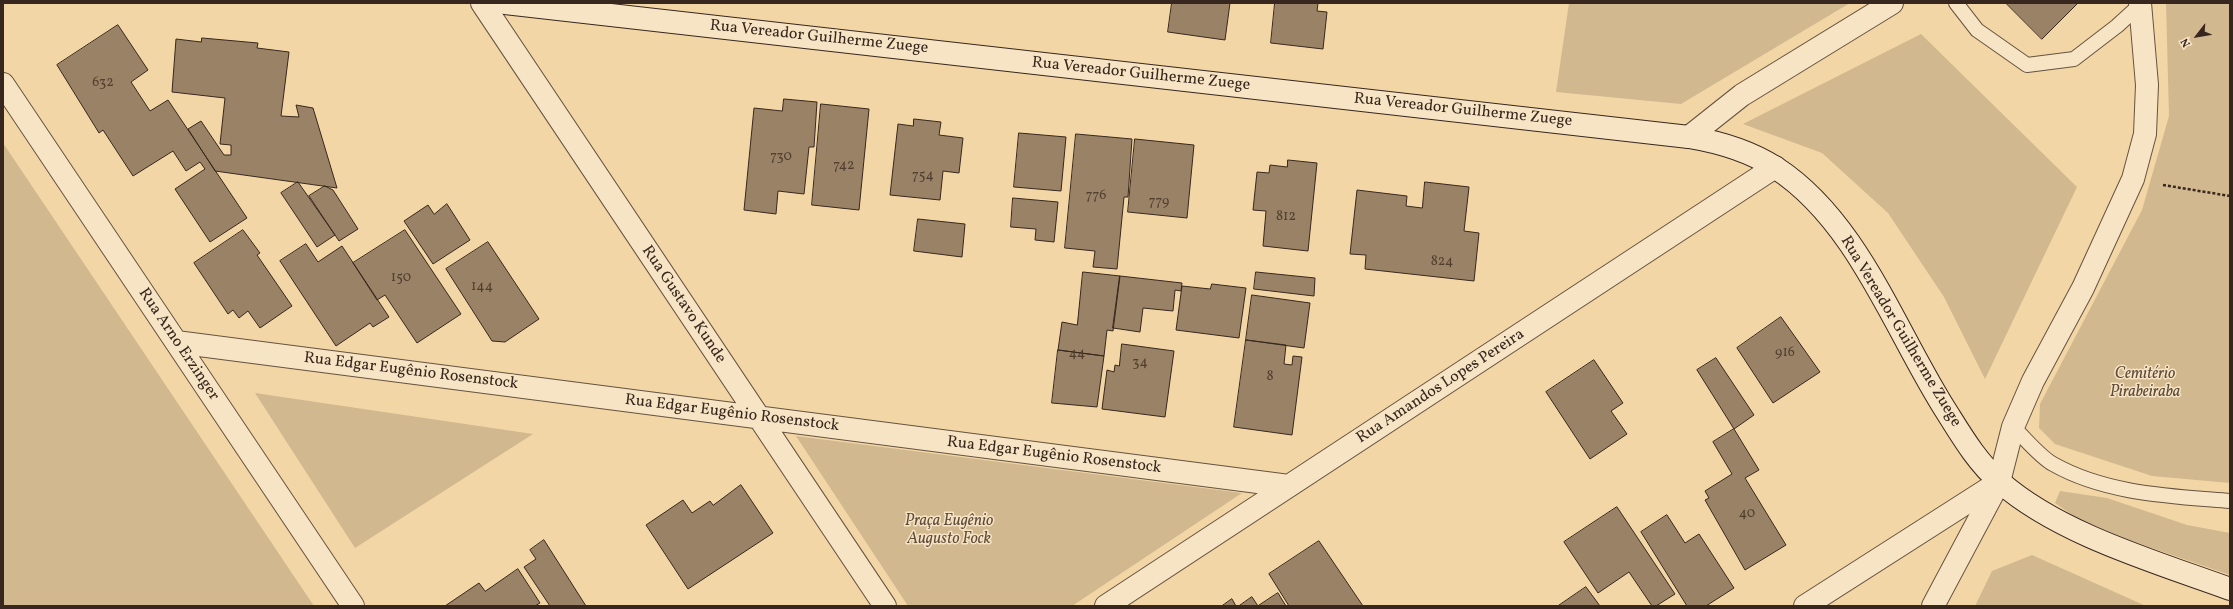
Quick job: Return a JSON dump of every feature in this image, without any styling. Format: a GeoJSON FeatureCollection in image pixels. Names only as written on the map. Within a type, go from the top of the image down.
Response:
{"type":"FeatureCollection","features":[{"type":"Feature","properties":{"kind":"street","name":"Rua Gustavo Kunde"},"geometry":{"type":"LineString","coordinates":[[482,3],[885,606]]}},
{"type":"Feature","properties":{"kind":"street","name":"Rua Vereador Guilherme Zuege"},"geometry":{"type":"LineString","coordinates":[[505,3],[1689,137],[1733,147],[1775,167],[1804,192],[1841,231],[1861,260],[1937,396],[1980,461],[1999,482],[2021,499],[2054,519],[2138,555],[2230,589]]}},
{"type":"Feature","properties":{"kind":"street"},"geometry":{"type":"LineString","coordinates":[[1689,137],[1742,95],[1892,3]]}},
{"type":"Feature","properties":{"kind":"street"},"geometry":{"type":"LineString","coordinates":[[1933,606],[1999,482],[2013,427],[2033,381],[2083,288],[2133,179],[2145,134],[2147,85],[2140,4]]}},
{"type":"Feature","properties":{"kind":"street","name":"Rua Arno Erzinger"},"geometry":{"type":"LineString","coordinates":[[3,84],[353,606]]}},
{"type":"Feature","properties":{"kind":"street","name":"Rua Amandos Lopes Pereira"},"geometry":{"type":"LineString","coordinates":[[1106,606],[1775,167]]}},
{"type":"Feature","properties":{"kind":"street","name":"Rua Edgar Eugênio Rosenstock"},"geometry":{"type":"LineString","coordinates":[[176,342],[1289,486]]}},
{"type":"Feature","properties":{"kind":"street"},"geometry":{"type":"LineString","coordinates":[[1805,606],[1999,482]]}},
{"type":"Feature","properties":{"kind":"lane"},"geometry":{"type":"LineString","coordinates":[[1956,3],[1977,30],[2027,65],[2074,59],[2117,26],[2140,4]]}},
{"type":"Feature","properties":{"kind":"lane"},"geometry":{"type":"LineString","coordinates":[[2013,427],[2052,464],[2097,483],[2150,494],[2230,501]]}},
{"type":"Feature","properties":{"kind":"path"},"geometry":{"type":"LineString","coordinates":[[2133,179],[2230,196]]}},
{"type":"Feature","properties":{"kind":"green space"},"geometry":{"type":"Polygon","coordinates":[[[1569,3],[1850,3],[1681,104],[1556,92],[1569,3]]]}},
{"type":"Feature","properties":{"kind":"green space","name":"Cemitério Pirabeiraba"},"geometry":{"type":"Polygon","coordinates":[[[2166,3],[2230,3],[2230,483],[2152,476],[2055,444],[2039,428],[2040,404],[2142,210],[2169,116],[2166,3]]]}},
{"type":"Feature","properties":{"kind":"green space"},"geometry":{"type":"Polygon","coordinates":[[[1921,34],[2077,187],[1985,379],[1944,297],[1888,213],[1822,153],[1743,124],[1921,34]]]}},
{"type":"Feature","properties":{"kind":"green space"},"geometry":{"type":"Polygon","coordinates":[[[3,143],[314,606],[3,606],[3,143]]]}},
{"type":"Feature","properties":{"kind":"green space"},"geometry":{"type":"Polygon","coordinates":[[[255,393],[533,434],[355,548],[255,393]]]}},
{"type":"Feature","properties":{"kind":"green space","name":"Praça Eugênio Augusto Fock"},"geometry":{"type":"Polygon","coordinates":[[[796,436],[1242,493],[1072,606],[908,606],[796,436]]]}},
{"type":"Feature","properties":{"kind":"green space"},"geometry":{"type":"Polygon","coordinates":[[[2060,491],[2107,498],[2187,525],[2230,533],[2230,575],[2088,526],[2055,503],[2060,491]]]}},
{"type":"Feature","properties":{"kind":"green space"},"geometry":{"type":"Polygon","coordinates":[[[2032,555],[2146,606],[1975,606],[1992,571],[2032,555]]]}},
{"type":"Feature","properties":{"kind":"building"},"geometry":{"type":"Polygon","coordinates":[[[1172,3],[1230,3],[1225,40],[1168,32],[1172,3]]]}},
{"type":"Feature","properties":{"kind":"building"},"geometry":{"type":"Polygon","coordinates":[[[1275,3],[1318,3],[1317,11],[1327,12],[1323,49],[1271,43],[1275,3]]]}},
{"type":"Feature","properties":{"kind":"building"},"geometry":{"type":"Polygon","coordinates":[[[2006,3],[2078,3],[2042,39],[2006,3]]]}},
{"type":"Feature","properties":{"kind":"building"},"geometry":{"type":"Polygon","coordinates":[[[118,25],[148,70],[131,82],[150,111],[168,100],[247,218],[210,242],[175,189],[205,169],[200,162],[186,171],[173,151],[133,176],[103,130],[99,133],[57,65],[118,25]]]}},
{"type":"Feature","properties":{"kind":"building"},"geometry":{"type":"Polygon","coordinates":[[[202,38],[258,43],[257,48],[289,52],[281,116],[299,117],[296,105],[313,108],[337,188],[215,171],[188,129],[201,121],[224,155],[231,155],[231,145],[220,144],[225,98],[172,92],[176,39],[201,42],[202,38]]]}},
{"type":"Feature","properties":{"kind":"building"},"geometry":{"type":"Polygon","coordinates":[[[784,99],[817,102],[814,147],[809,147],[804,194],[778,191],[776,214],[744,210],[754,108],[782,111],[784,99]]]}},
{"type":"Feature","properties":{"kind":"building"},"geometry":{"type":"Polygon","coordinates":[[[821,104],[869,109],[859,210],[812,205],[821,104]]]}},
{"type":"Feature","properties":{"kind":"building"},"geometry":{"type":"Polygon","coordinates":[[[914,119],[941,122],[939,135],[963,138],[959,173],[943,171],[940,200],[890,195],[898,124],[913,126],[914,119]]]}},
{"type":"Feature","properties":{"kind":"building"},"geometry":{"type":"Polygon","coordinates":[[[1019,133],[1066,137],[1061,191],[1014,187],[1019,133]]]}},
{"type":"Feature","properties":{"kind":"building"},"geometry":{"type":"Polygon","coordinates":[[[1076,134],[1132,139],[1128,197],[1124,197],[1117,269],[1093,267],[1095,251],[1065,248],[1076,134]]]}},
{"type":"Feature","properties":{"kind":"building"},"geometry":{"type":"Polygon","coordinates":[[[1135,139],[1194,145],[1187,218],[1128,212],[1135,139]]]}},
{"type":"Feature","properties":{"kind":"building"},"geometry":{"type":"Polygon","coordinates":[[[1288,160],[1317,163],[1308,251],[1263,246],[1266,211],[1253,210],[1257,172],[1269,173],[1270,165],[1287,167],[1288,160]]]}},
{"type":"Feature","properties":{"kind":"building"},"geometry":{"type":"Polygon","coordinates":[[[298,182],[335,235],[317,247],[281,193],[298,182]]]}},
{"type":"Feature","properties":{"kind":"building"},"geometry":{"type":"Polygon","coordinates":[[[1425,182],[1469,187],[1464,231],[1479,233],[1474,281],[1365,269],[1366,255],[1350,254],[1357,190],[1407,196],[1406,206],[1422,208],[1425,182]]]}},
{"type":"Feature","properties":{"kind":"building"},"geometry":{"type":"Polygon","coordinates":[[[325,186],[333,190],[358,229],[339,241],[309,196],[325,186]]]}},
{"type":"Feature","properties":{"kind":"building"},"geometry":{"type":"Polygon","coordinates":[[[1013,198],[1058,202],[1054,242],[1035,240],[1036,229],[1011,227],[1013,198]]]}},
{"type":"Feature","properties":{"kind":"building"},"geometry":{"type":"Polygon","coordinates":[[[447,204],[470,240],[433,264],[404,221],[428,205],[434,214],[447,204]]]}},
{"type":"Feature","properties":{"kind":"building"},"geometry":{"type":"Polygon","coordinates":[[[918,219],[965,224],[962,257],[914,251],[918,219]]]}},
{"type":"Feature","properties":{"kind":"building"},"geometry":{"type":"Polygon","coordinates":[[[243,230],[260,253],[257,255],[292,306],[260,328],[248,311],[239,318],[233,310],[228,314],[194,263],[243,230]]]}},
{"type":"Feature","properties":{"kind":"building"},"geometry":{"type":"Polygon","coordinates":[[[405,230],[461,314],[417,343],[385,295],[377,300],[353,263],[405,230]]]}},
{"type":"Feature","properties":{"kind":"building"},"geometry":{"type":"Polygon","coordinates":[[[488,242],[539,319],[505,342],[492,341],[446,269],[488,242]]]}},
{"type":"Feature","properties":{"kind":"building"},"geometry":{"type":"Polygon","coordinates":[[[306,244],[318,262],[342,246],[389,317],[373,327],[370,323],[336,346],[280,261],[306,244]]]}},
{"type":"Feature","properties":{"kind":"building"},"geometry":{"type":"Polygon","coordinates":[[[1083,272],[1120,276],[1113,331],[1107,330],[1104,356],[1058,350],[1062,322],[1077,325],[1083,272]]]}},
{"type":"Feature","properties":{"kind":"building"},"geometry":{"type":"Polygon","coordinates":[[[1256,272],[1315,278],[1314,296],[1254,289],[1256,272]]]}},
{"type":"Feature","properties":{"kind":"building"},"geometry":{"type":"Polygon","coordinates":[[[1120,276],[1182,283],[1181,291],[1175,290],[1173,311],[1143,308],[1140,332],[1113,328],[1120,276]]]}},
{"type":"Feature","properties":{"kind":"building"},"geometry":{"type":"Polygon","coordinates":[[[1212,284],[1246,288],[1239,338],[1176,330],[1182,286],[1210,289],[1212,284]]]}},
{"type":"Feature","properties":{"kind":"building"},"geometry":{"type":"Polygon","coordinates":[[[1252,295],[1310,303],[1304,348],[1246,340],[1252,295]]]}},
{"type":"Feature","properties":{"kind":"building"},"geometry":{"type":"Polygon","coordinates":[[[1781,317],[1820,372],[1773,403],[1737,348],[1781,317]]]}},
{"type":"Feature","properties":{"kind":"building"},"geometry":{"type":"Polygon","coordinates":[[[1246,340],[1286,345],[1284,364],[1292,365],[1293,356],[1302,357],[1292,435],[1234,427],[1246,340]]]}},
{"type":"Feature","properties":{"kind":"building"},"geometry":{"type":"Polygon","coordinates":[[[1122,344],[1174,351],[1165,417],[1102,409],[1107,370],[1114,372],[1115,365],[1119,366],[1122,344]]]}},
{"type":"Feature","properties":{"kind":"building"},"geometry":{"type":"Polygon","coordinates":[[[1058,350],[1104,356],[1097,407],[1052,403],[1058,350]]]}},
{"type":"Feature","properties":{"kind":"building"},"geometry":{"type":"Polygon","coordinates":[[[1716,358],[1754,415],[1734,429],[1697,370],[1716,358]]]}},
{"type":"Feature","properties":{"kind":"building"},"geometry":{"type":"Polygon","coordinates":[[[1594,360],[1623,403],[1611,411],[1627,434],[1590,459],[1546,392],[1594,360]]]}},
{"type":"Feature","properties":{"kind":"building"},"geometry":{"type":"Polygon","coordinates":[[[1734,429],[1759,470],[1745,478],[1786,545],[1745,570],[1705,500],[1709,498],[1705,491],[1732,474],[1713,442],[1734,429]]]}},
{"type":"Feature","properties":{"kind":"building"},"geometry":{"type":"Polygon","coordinates":[[[741,485],[773,533],[688,589],[646,525],[683,500],[692,513],[710,501],[713,505],[741,485]]]}},
{"type":"Feature","properties":{"kind":"building"},"geometry":{"type":"Polygon","coordinates":[[[1617,507],[1675,594],[1656,606],[1652,606],[1629,572],[1598,593],[1564,542],[1617,507]]]}},
{"type":"Feature","properties":{"kind":"building"},"geometry":{"type":"Polygon","coordinates":[[[1667,515],[1685,543],[1699,534],[1734,588],[1706,606],[1687,606],[1641,532],[1667,515]]]}},
{"type":"Feature","properties":{"kind":"building"},"geometry":{"type":"Polygon","coordinates":[[[544,540],[586,606],[550,606],[524,567],[536,559],[530,550],[544,540]]]}},
{"type":"Feature","properties":{"kind":"building"},"geometry":{"type":"Polygon","coordinates":[[[1319,541],[1363,606],[1289,606],[1269,574],[1319,541]]]}},
{"type":"Feature","properties":{"kind":"building"},"geometry":{"type":"Polygon","coordinates":[[[518,569],[540,603],[535,606],[445,606],[479,583],[485,591],[518,569]]]}},
{"type":"Feature","properties":{"kind":"building"},"geometry":{"type":"Polygon","coordinates":[[[1586,587],[1600,606],[1558,606],[1586,587]]]}},
{"type":"Feature","properties":{"kind":"building"},"geometry":{"type":"Polygon","coordinates":[[[1278,593],[1286,606],[1258,606],[1278,593]]]}},
{"type":"Feature","properties":{"kind":"building"},"geometry":{"type":"Polygon","coordinates":[[[1252,597],[1258,606],[1239,606],[1252,597]]]}},
{"type":"Feature","properties":{"kind":"building"},"geometry":{"type":"Polygon","coordinates":[[[1232,599],[1236,606],[1222,606],[1232,599]]]}}]}
